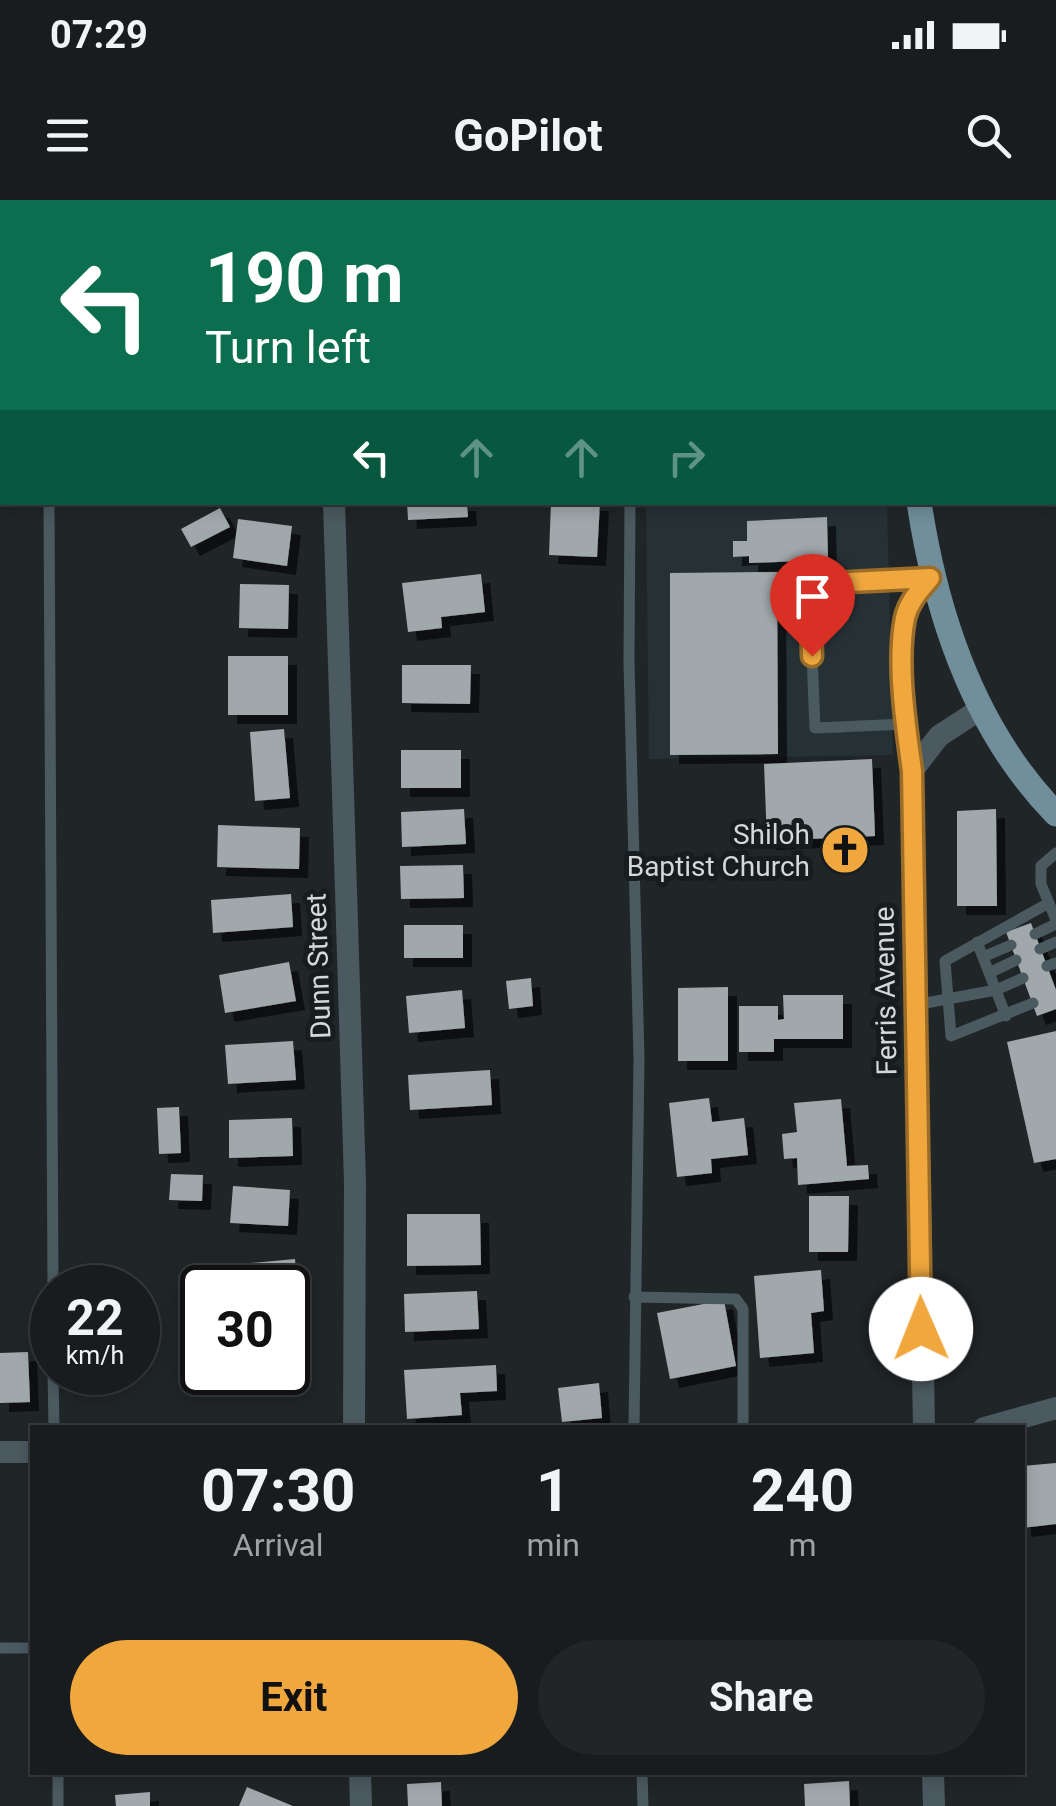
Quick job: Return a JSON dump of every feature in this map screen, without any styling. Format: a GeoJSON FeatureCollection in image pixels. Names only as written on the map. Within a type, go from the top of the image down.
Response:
{"type":"FeatureCollection","features":[{"type":"Feature","properties":{"kind":"main road"},"geometry":{"type":"LineString","coordinates":[[919,505],[930,578],[952,644],[982,708],[1054,808]]}},
{"type":"Feature","properties":{"kind":"street","name":"Dunn Street"},"geometry":{"type":"LineString","coordinates":[[334,505],[355,1182],[354,1425]]}},
{"type":"Feature","properties":{"kind":"street","name":"Ferris Avenue"},"geometry":{"type":"LineString","coordinates":[[924,1425],[912,771],[906,724],[905,619],[912,599],[930,578]]}},
{"type":"Feature","properties":{"kind":"street"},"geometry":{"type":"LineString","coordinates":[[912,771],[940,736],[982,708]]}},
{"type":"Feature","properties":{"kind":"street"},"geometry":{"type":"LineString","coordinates":[[995,1425],[1056,1408]]}},
{"type":"Feature","properties":{"kind":"street"},"geometry":{"type":"LineString","coordinates":[[0,1452],[30,1452]]}},
{"type":"Feature","properties":{"kind":"street"},"geometry":{"type":"LineString","coordinates":[[360,1775],[361,1806]]}},
{"type":"Feature","properties":{"kind":"street"},"geometry":{"type":"LineString","coordinates":[[933,1775],[934,1806]]}},
{"type":"Feature","properties":{"kind":"lane"},"geometry":{"type":"LineString","coordinates":[[49,505],[53,1265]]}},
{"type":"Feature","properties":{"kind":"lane"},"geometry":{"type":"LineString","coordinates":[[630,505],[629,662],[638,1059],[634,1425]]}},
{"type":"Feature","properties":{"kind":"lane"},"geometry":{"type":"LineString","coordinates":[[906,724],[815,728],[810,584],[930,578]]}},
{"type":"Feature","properties":{"kind":"lane"},"geometry":{"type":"LineString","coordinates":[[1035,934],[1056,922],[1048,904],[1041,866],[1056,853]]}},
{"type":"Feature","properties":{"kind":"lane"},"geometry":{"type":"LineString","coordinates":[[1033,1003],[951,1036],[945,961],[1048,904]]}},
{"type":"Feature","properties":{"kind":"lane"},"geometry":{"type":"LineString","coordinates":[[977,942],[1006,1016]]}},
{"type":"Feature","properties":{"kind":"lane"},"geometry":{"type":"LineString","coordinates":[[1040,949],[1056,942]]}},
{"type":"Feature","properties":{"kind":"lane"},"geometry":{"type":"LineString","coordinates":[[983,958],[1011,946]]}},
{"type":"Feature","properties":{"kind":"lane"},"geometry":{"type":"LineString","coordinates":[[989,973],[1016,960]]}},
{"type":"Feature","properties":{"kind":"lane"},"geometry":{"type":"LineString","coordinates":[[915,1005],[996,990],[1023,978]]}},
{"type":"Feature","properties":{"kind":"lane"},"geometry":{"type":"LineString","coordinates":[[634,1297],[736,1299],[742,1309],[743,1425]]}},
{"type":"Feature","properties":{"kind":"lane"},"geometry":{"type":"LineString","coordinates":[[54,1395],[54,1425]]}},
{"type":"Feature","properties":{"kind":"lane"},"geometry":{"type":"LineString","coordinates":[[0,1648],[30,1648]]}},
{"type":"Feature","properties":{"kind":"lane"},"geometry":{"type":"LineString","coordinates":[[58,1775],[58,1806]]}},
{"type":"Feature","properties":{"kind":"lane"},"geometry":{"type":"LineString","coordinates":[[642,1775],[643,1806]]}},
{"type":"Feature","properties":{"kind":"shaded area"},"geometry":{"type":"Polygon","coordinates":[[[646,505],[887,505],[893,755],[649,759],[646,505]]]}},
{"type":"Feature","properties":{"kind":"building"},"geometry":{"type":"Polygon","coordinates":[[[407,505],[467,505],[468,517],[408,520],[407,505]]]}},
{"type":"Feature","properties":{"kind":"building"},"geometry":{"type":"Polygon","coordinates":[[[551,505],[600,505],[597,557],[549,555],[551,505]]]}},
{"type":"Feature","properties":{"kind":"building"},"geometry":{"type":"Polygon","coordinates":[[[220,508],[230,527],[191,547],[181,529],[220,508]]]}},
{"type":"Feature","properties":{"kind":"building"},"geometry":{"type":"Polygon","coordinates":[[[827,517],[828,560],[749,563],[749,556],[733,557],[733,541],[747,541],[747,521],[827,517]]]}},
{"type":"Feature","properties":{"kind":"building"},"geometry":{"type":"Polygon","coordinates":[[[238,519],[292,526],[287,566],[233,558],[238,519]]]}},
{"type":"Feature","properties":{"kind":"building"},"geometry":{"type":"Polygon","coordinates":[[[777,572],[778,754],[670,755],[670,573],[777,572]]]}},
{"type":"Feature","properties":{"kind":"building"},"geometry":{"type":"Polygon","coordinates":[[[481,574],[485,612],[441,617],[442,628],[408,632],[402,583],[481,574]]]}},
{"type":"Feature","properties":{"kind":"building"},"geometry":{"type":"Polygon","coordinates":[[[240,584],[289,585],[288,629],[239,628],[240,584]]]}},
{"type":"Feature","properties":{"kind":"building"},"geometry":{"type":"Polygon","coordinates":[[[228,656],[288,656],[288,715],[228,715],[228,656]]]}},
{"type":"Feature","properties":{"kind":"building"},"geometry":{"type":"Polygon","coordinates":[[[402,665],[471,665],[470,704],[402,703],[402,665]]]}},
{"type":"Feature","properties":{"kind":"building"},"geometry":{"type":"Polygon","coordinates":[[[284,729],[290,798],[255,801],[250,732],[284,729]]]}},
{"type":"Feature","properties":{"kind":"building"},"geometry":{"type":"Polygon","coordinates":[[[401,750],[461,750],[461,788],[401,788],[401,750]]]}},
{"type":"Feature","properties":{"kind":"building"},"geometry":{"type":"Polygon","coordinates":[[[872,759],[875,836],[767,841],[764,764],[872,759]]]}},
{"type":"Feature","properties":{"kind":"building"},"geometry":{"type":"Polygon","coordinates":[[[464,809],[466,844],[402,847],[401,812],[464,809]]]}},
{"type":"Feature","properties":{"kind":"building"},"geometry":{"type":"Polygon","coordinates":[[[996,809],[997,906],[957,906],[957,811],[996,809]]]}},
{"type":"Feature","properties":{"kind":"building"},"geometry":{"type":"Polygon","coordinates":[[[218,825],[300,828],[299,869],[217,867],[218,825]]]}},
{"type":"Feature","properties":{"kind":"building"},"geometry":{"type":"Polygon","coordinates":[[[463,865],[464,898],[401,899],[400,866],[463,865]]]}},
{"type":"Feature","properties":{"kind":"building"},"geometry":{"type":"Polygon","coordinates":[[[291,894],[293,927],[213,933],[211,900],[291,894]]]}},
{"type":"Feature","properties":{"kind":"building"},"geometry":{"type":"Polygon","coordinates":[[[1031,923],[1056,990],[1056,1009],[1037,1016],[1006,932],[1031,923]]]}},
{"type":"Feature","properties":{"kind":"building"},"geometry":{"type":"Polygon","coordinates":[[[404,925],[463,925],[463,958],[404,958],[404,925]]]}},
{"type":"Feature","properties":{"kind":"building"},"geometry":{"type":"Polygon","coordinates":[[[289,962],[296,1001],[225,1013],[219,975],[289,962]]]}},
{"type":"Feature","properties":{"kind":"building"},"geometry":{"type":"Polygon","coordinates":[[[531,978],[533,1006],[509,1009],[506,981],[531,978]]]}},
{"type":"Feature","properties":{"kind":"building"},"geometry":{"type":"Polygon","coordinates":[[[728,987],[728,1061],[678,1061],[678,988],[728,987]]]}},
{"type":"Feature","properties":{"kind":"building"},"geometry":{"type":"Polygon","coordinates":[[[462,990],[465,1028],[409,1033],[406,996],[462,990]]]}},
{"type":"Feature","properties":{"kind":"building"},"geometry":{"type":"Polygon","coordinates":[[[783,995],[843,995],[843,1039],[774,1039],[774,1052],[739,1052],[739,1006],[778,1006],[778,1020],[784,1019],[783,995]]]}},
{"type":"Feature","properties":{"kind":"building"},"geometry":{"type":"Polygon","coordinates":[[[1056,1031],[1056,1159],[1034,1163],[1007,1042],[1056,1031]]]}},
{"type":"Feature","properties":{"kind":"building"},"geometry":{"type":"Polygon","coordinates":[[[293,1041],[296,1080],[228,1084],[225,1045],[293,1041]]]}},
{"type":"Feature","properties":{"kind":"building"},"geometry":{"type":"Polygon","coordinates":[[[490,1070],[492,1105],[410,1110],[408,1075],[490,1070]]]}},
{"type":"Feature","properties":{"kind":"building"},"geometry":{"type":"Polygon","coordinates":[[[709,1098],[712,1122],[744,1118],[748,1155],[711,1159],[712,1173],[677,1177],[669,1103],[709,1098]]]}},
{"type":"Feature","properties":{"kind":"building"},"geometry":{"type":"Polygon","coordinates":[[[841,1099],[847,1166],[868,1165],[869,1179],[798,1185],[797,1158],[784,1159],[782,1134],[797,1132],[794,1103],[841,1099]]]}},
{"type":"Feature","properties":{"kind":"building"},"geometry":{"type":"Polygon","coordinates":[[[179,1107],[181,1153],[159,1154],[157,1108],[179,1107]]]}},
{"type":"Feature","properties":{"kind":"building"},"geometry":{"type":"Polygon","coordinates":[[[292,1118],[293,1156],[229,1158],[229,1120],[292,1118]]]}},
{"type":"Feature","properties":{"kind":"building"},"geometry":{"type":"Polygon","coordinates":[[[171,1174],[203,1175],[202,1201],[169,1200],[171,1174]]]}},
{"type":"Feature","properties":{"kind":"building"},"geometry":{"type":"Polygon","coordinates":[[[233,1186],[290,1190],[288,1226],[230,1223],[233,1186]]]}},
{"type":"Feature","properties":{"kind":"building"},"geometry":{"type":"Polygon","coordinates":[[[809,1196],[849,1196],[848,1252],[809,1252],[809,1196]]]}},
{"type":"Feature","properties":{"kind":"building"},"geometry":{"type":"Polygon","coordinates":[[[407,1214],[480,1214],[481,1265],[407,1266],[407,1214]]]}},
{"type":"Feature","properties":{"kind":"building"},"geometry":{"type":"Polygon","coordinates":[[[295,1259],[296,1265],[229,1265],[295,1259]]]}},
{"type":"Feature","properties":{"kind":"building"},"geometry":{"type":"Polygon","coordinates":[[[821,1270],[824,1311],[811,1313],[814,1353],[760,1358],[754,1276],[821,1270]]]}},
{"type":"Feature","properties":{"kind":"building"},"geometry":{"type":"Polygon","coordinates":[[[477,1291],[479,1329],[405,1332],[404,1294],[477,1291]]]}},
{"type":"Feature","properties":{"kind":"building"},"geometry":{"type":"Polygon","coordinates":[[[724,1300],[736,1366],[670,1379],[657,1313],[724,1300]]]}},
{"type":"Feature","properties":{"kind":"building"},"geometry":{"type":"Polygon","coordinates":[[[28,1352],[30,1402],[0,1403],[0,1353],[28,1352]]]}},
{"type":"Feature","properties":{"kind":"building"},"geometry":{"type":"Polygon","coordinates":[[[496,1365],[497,1391],[460,1393],[462,1415],[407,1419],[404,1370],[496,1365]]]}},
{"type":"Feature","properties":{"kind":"building"},"geometry":{"type":"Polygon","coordinates":[[[599,1383],[602,1418],[562,1422],[558,1388],[599,1383]]]}},
{"type":"Feature","properties":{"kind":"building"},"geometry":{"type":"Polygon","coordinates":[[[1056,1463],[1056,1524],[1025,1528],[1025,1466],[1056,1463]]]}},
{"type":"Feature","properties":{"kind":"building"},"geometry":{"type":"Polygon","coordinates":[[[849,1781],[850,1806],[805,1806],[804,1784],[849,1781]]]}},
{"type":"Feature","properties":{"kind":"building"},"geometry":{"type":"Polygon","coordinates":[[[441,1782],[442,1806],[408,1806],[407,1784],[441,1782]]]}},
{"type":"Feature","properties":{"kind":"building"},"geometry":{"type":"Polygon","coordinates":[[[247,1787],[293,1806],[239,1806],[247,1787]]]}},
{"type":"Feature","properties":{"kind":"building"},"geometry":{"type":"Polygon","coordinates":[[[150,1792],[150,1806],[116,1806],[115,1795],[150,1792]]]}},
{"type":"Feature","properties":{"kind":"place","name":"Shiloh Baptist Church"},"geometry":{"type":"Point","coordinates":[845,850]}},
{"type":"Feature","properties":{"kind":"route"},"geometry":{"type":"LineString","coordinates":[[812,656],[810,584],[930,578],[912,599],[904,635],[906,724],[912,771],[921,1329]]}}]}
